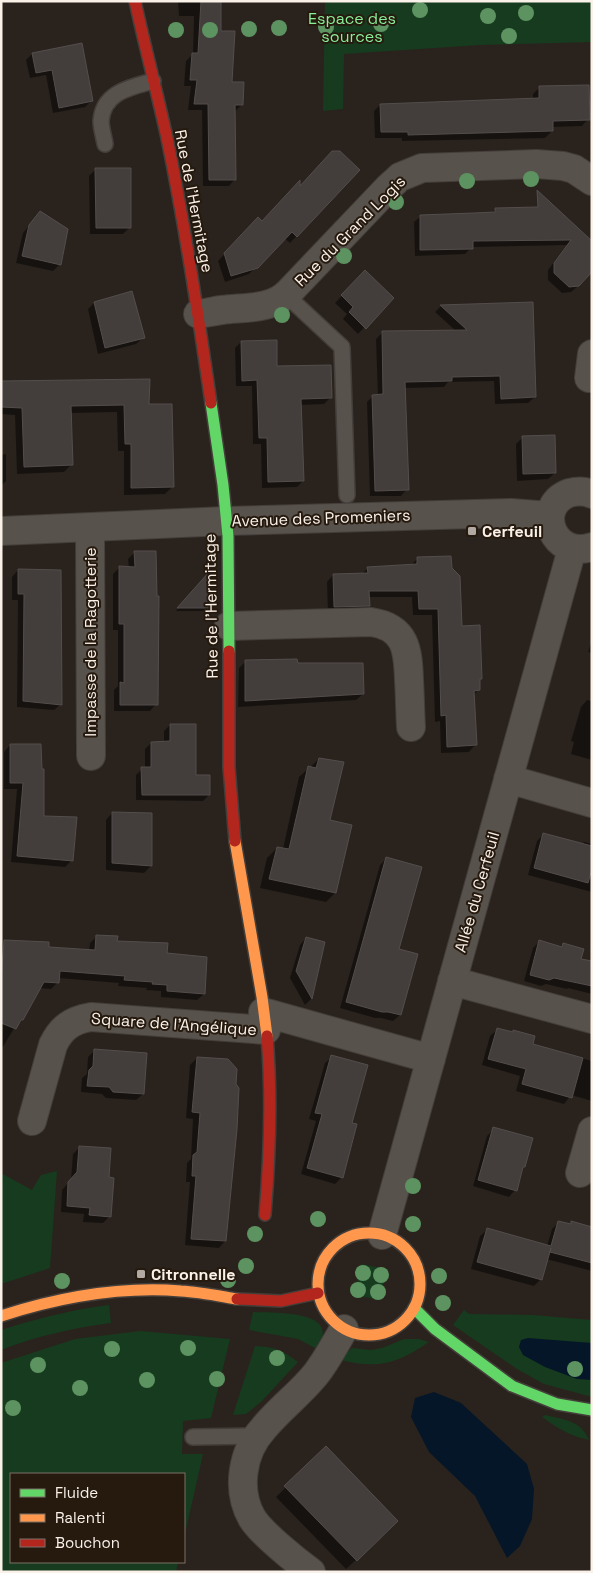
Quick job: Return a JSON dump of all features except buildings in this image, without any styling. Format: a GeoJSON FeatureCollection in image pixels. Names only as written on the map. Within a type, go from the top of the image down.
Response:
{"type":"FeatureCollection","features":[{"type":"Feature","properties":{"kind":"street","name":"Rue de l'Hermitage"},"geometry":{"type":"LineString","coordinates":[[135,1],[166,136],[198,314],[224,496],[229,626],[228,741],[231,809],[240,880],[270,1061],[271,1137],[265,1215]]}},
{"type":"Feature","properties":{"kind":"street","name":"Rue du Grand Logis"},"geometry":{"type":"LineString","coordinates":[[198,314],[266,305],[286,295],[389,187],[400,177],[410,172],[434,166],[552,164],[574,169],[592,182]]}},
{"type":"Feature","properties":{"kind":"street"},"geometry":{"type":"LineString","coordinates":[[582,548],[560,542],[552,530],[550,516],[555,504],[564,496],[576,492],[592,494]]}},
{"type":"Feature","properties":{"kind":"street","name":"Avenue des Promeniers"},"geometry":{"type":"LineString","coordinates":[[1,531],[226,521],[511,513],[550,516]]}},
{"type":"Feature","properties":{"kind":"street","name":"Impasse de la Ragotterie"},"geometry":{"type":"LineString","coordinates":[[90,528],[91,756]]}},
{"type":"Feature","properties":{"kind":"street","name":"Allée du Cerfeuil"},"geometry":{"type":"LineString","coordinates":[[382,1235],[508,779],[582,548]]}},
{"type":"Feature","properties":{"kind":"street"},"geometry":{"type":"LineString","coordinates":[[229,626],[371,622],[389,627],[402,639],[408,656],[411,727]]}},
{"type":"Feature","properties":{"kind":"street"},"geometry":{"type":"LineString","coordinates":[[508,779],[592,803]]}},
{"type":"Feature","properties":{"kind":"street"},"geometry":{"type":"LineString","coordinates":[[452,981],[592,1019]]}},
{"type":"Feature","properties":{"kind":"street","name":"Square de l'Angélique"},"geometry":{"type":"LineString","coordinates":[[32,1121],[52,1045],[66,1026],[91,1017],[264,1021],[431,1059]]}},
{"type":"Feature","properties":{"kind":"street"},"geometry":{"type":"LineString","coordinates":[[580,1174],[592,1131]]}},
{"type":"Feature","properties":{"kind":"street"},"geometry":{"type":"LineString","coordinates":[[370,1233],[382,1235],[402,1245],[415,1263],[420,1286],[414,1308],[398,1326],[381,1334],[362,1334],[344,1328],[327,1314],[318,1293],[320,1269],[332,1248],[346,1238],[370,1233]]}},
{"type":"Feature","properties":{"kind":"street"},"geometry":{"type":"LineString","coordinates":[[1,1316],[46,1302],[113,1292],[142,1290],[181,1291],[268,1301],[293,1300],[318,1293]]}},
{"type":"Feature","properties":{"kind":"street"},"geometry":{"type":"LineString","coordinates":[[414,1308],[435,1329],[512,1386],[557,1404],[592,1410]]}},
{"type":"Feature","properties":{"kind":"street"},"geometry":{"type":"LineString","coordinates":[[311,1572],[261,1529],[253,1519],[248,1509],[243,1483],[244,1470],[246,1458],[257,1436],[315,1375],[344,1328]]}},
{"type":"Feature","properties":{"kind":"lane"},"geometry":{"type":"LineString","coordinates":[[106,144],[101,122],[103,112],[108,103],[120,91],[153,81]]}},
{"type":"Feature","properties":{"kind":"lane"},"geometry":{"type":"LineString","coordinates":[[286,295],[342,348],[347,495]]}},
{"type":"Feature","properties":{"kind":"lane"},"geometry":{"type":"LineString","coordinates":[[193,1437],[257,1436]]}},
{"type":"Feature","properties":{"kind":"green space","name":"Espace des sources"},"geometry":{"type":"Polygon","coordinates":[[[325,1],[592,1],[592,42],[480,45],[344,54],[343,109],[323,111],[325,1]]]}},
{"type":"Feature","properties":{"kind":"green space"},"geometry":{"type":"Polygon","coordinates":[[[57,1171],[50,1268],[1,1284],[1,1173],[32,1190],[41,1175],[57,1171]]]}},
{"type":"Feature","properties":{"kind":"green space"},"geometry":{"type":"Polygon","coordinates":[[[361,1264],[387,1269],[380,1300],[354,1295],[361,1264]]]}},
{"type":"Feature","properties":{"kind":"green space"},"geometry":{"type":"Polygon","coordinates":[[[109,1305],[111,1323],[55,1333],[1,1350],[1,1330],[55,1315],[109,1305]]]}},
{"type":"Feature","properties":{"kind":"green space"},"geometry":{"type":"Polygon","coordinates":[[[464,1310],[469,1314],[533,1315],[592,1320],[592,1397],[544,1384],[517,1369],[453,1325],[464,1310]]]}},
{"type":"Feature","properties":{"kind":"green space"},"geometry":{"type":"Polygon","coordinates":[[[253,1312],[291,1314],[310,1318],[322,1328],[323,1340],[317,1349],[298,1339],[249,1330],[253,1312]]]}},
{"type":"Feature","properties":{"kind":"green space"},"geometry":{"type":"Polygon","coordinates":[[[140,1331],[230,1339],[211,1418],[183,1421],[182,1454],[203,1454],[185,1534],[185,1473],[10,1473],[10,1563],[178,1563],[176,1572],[1,1572],[1,1363],[75,1339],[140,1331]]]}},
{"type":"Feature","properties":{"kind":"green space"},"geometry":{"type":"Polygon","coordinates":[[[404,1339],[419,1339],[429,1342],[397,1360],[387,1363],[365,1364],[340,1360],[352,1348],[371,1350],[382,1348],[404,1339]]]}},
{"type":"Feature","properties":{"kind":"green space"},"geometry":{"type":"Polygon","coordinates":[[[255,1346],[278,1350],[298,1362],[261,1402],[246,1414],[233,1415],[255,1346]]]}},
{"type":"Feature","properties":{"kind":"green space"},"geometry":{"type":"Polygon","coordinates":[[[545,1415],[577,1425],[589,1440],[559,1428],[542,1417],[545,1415]]]}},
{"type":"Feature","properties":{"kind":"water"},"geometry":{"type":"Polygon","coordinates":[[[528,1338],[592,1343],[592,1380],[577,1379],[545,1367],[523,1355],[519,1347],[521,1340],[528,1338]]]}},
{"type":"Feature","properties":{"kind":"water"},"geometry":{"type":"Polygon","coordinates":[[[434,1392],[461,1403],[527,1464],[534,1489],[532,1519],[520,1546],[507,1558],[475,1496],[429,1452],[411,1417],[415,1398],[434,1392]]]}},
{"type":"Feature","properties":{"kind":"traffic: fast"},"geometry":{"type":"LineString","coordinates":[[211,403],[223,485],[228,536],[229,651]]}},
{"type":"Feature","properties":{"kind":"traffic: fast"},"geometry":{"type":"LineString","coordinates":[[414,1308],[435,1329],[512,1386],[557,1404],[592,1410]]}},
{"type":"Feature","properties":{"kind":"traffic: slow"},"geometry":{"type":"LineString","coordinates":[[235,841],[267,1036]]}},
{"type":"Feature","properties":{"kind":"traffic: slow"},"geometry":{"type":"LineString","coordinates":[[369,1233],[388,1237],[405,1248],[416,1265],[420,1284],[416,1303],[405,1320],[388,1331],[369,1335],[350,1331],[333,1320],[322,1303],[318,1284],[322,1265],[333,1248],[350,1237],[369,1233]]}},
{"type":"Feature","properties":{"kind":"traffic: slow"},"geometry":{"type":"LineString","coordinates":[[1,1316],[68,1298],[135,1290],[181,1291],[237,1299]]}},
{"type":"Feature","properties":{"kind":"traffic: jam"},"geometry":{"type":"LineString","coordinates":[[135,1],[174,171],[211,403]]}},
{"type":"Feature","properties":{"kind":"traffic: jam"},"geometry":{"type":"LineString","coordinates":[[229,651],[229,767],[235,841]]}},
{"type":"Feature","properties":{"kind":"traffic: jam"},"geometry":{"type":"LineString","coordinates":[[265,1215],[270,1126],[267,1036]]}},
{"type":"Feature","properties":{"kind":"traffic: jam"},"geometry":{"type":"LineString","coordinates":[[237,1299],[281,1301],[318,1293]]}},
{"type":"Feature","properties":{"kind":"place","name":"Cerfeuil"},"geometry":{"type":"Point","coordinates":[472,531]}},
{"type":"Feature","properties":{"kind":"place","name":"Citronnelle"},"geometry":{"type":"Point","coordinates":[141,1274]}}]}
